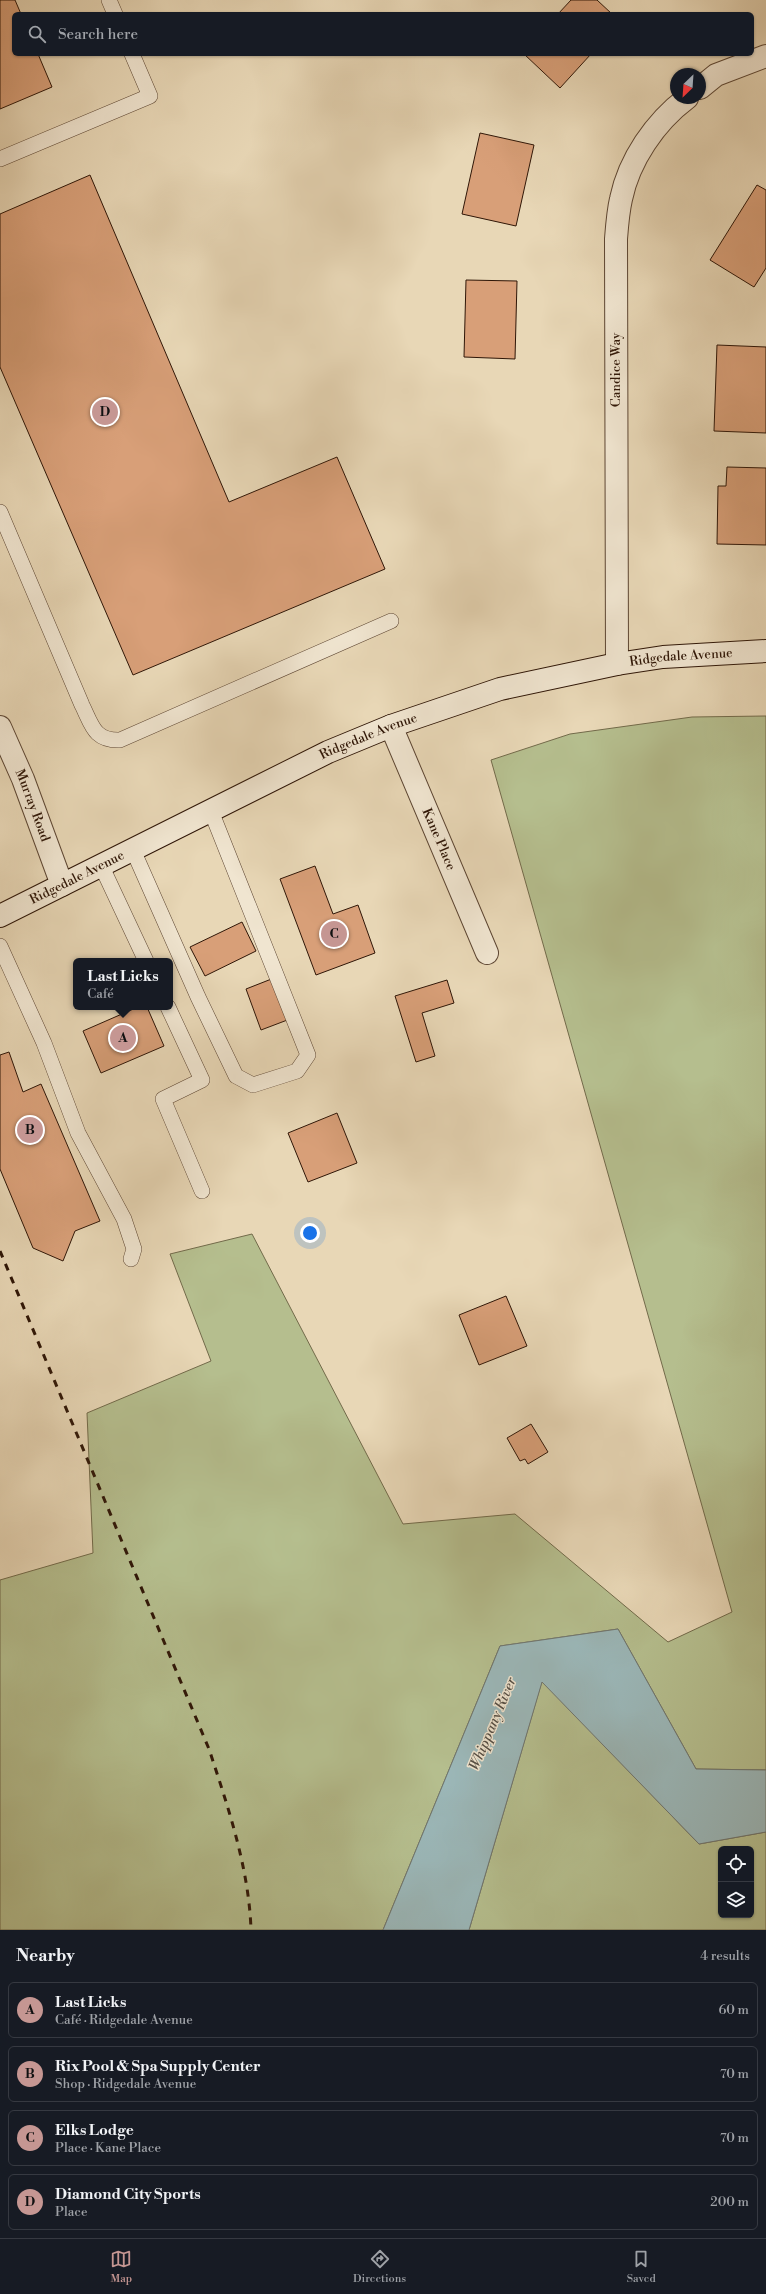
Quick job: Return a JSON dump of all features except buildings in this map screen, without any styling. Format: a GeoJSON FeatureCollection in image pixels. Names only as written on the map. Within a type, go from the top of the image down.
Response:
{"type":"FeatureCollection","features":[{"type":"Feature","properties":{"kind":"street"},"geometry":{"type":"LineString","coordinates":[[706,83],[716,75],[766,56]]}},
{"type":"Feature","properties":{"kind":"street","name":"Candice Way"},"geometry":{"type":"LineString","coordinates":[[617,664],[616,239],[621,198],[635,160],[656,127],[680,104]]}},
{"type":"Feature","properties":{"kind":"street","name":"Ridgedale Avenue"},"geometry":{"type":"LineString","coordinates":[[0,916],[328,752],[391,726],[500,689],[617,664],[662,657],[766,651]]}},
{"type":"Feature","properties":{"kind":"street","name":"Kane Place"},"geometry":{"type":"LineString","coordinates":[[391,726],[486,952]]}},
{"type":"Feature","properties":{"kind":"street","name":"Murray Road"},"geometry":{"type":"LineString","coordinates":[[0,727],[23,779],[62,885]]}},
{"type":"Feature","properties":{"kind":"lane"},"geometry":{"type":"LineString","coordinates":[[109,0],[114,12]]}},
{"type":"Feature","properties":{"kind":"lane"},"geometry":{"type":"LineString","coordinates":[[0,159],[150,96],[133,56]]}},
{"type":"Feature","properties":{"kind":"lane"},"geometry":{"type":"LineString","coordinates":[[0,512],[79,700],[95,732],[107,741],[120,740],[391,621]]}},
{"type":"Feature","properties":{"kind":"lane"},"geometry":{"type":"LineString","coordinates":[[133,850],[198,998],[236,1076],[253,1085],[297,1072],[308,1055],[210,811]]}},
{"type":"Feature","properties":{"kind":"lane"},"geometry":{"type":"LineString","coordinates":[[102,865],[145,958]]}},
{"type":"Feature","properties":{"kind":"lane"},"geometry":{"type":"LineString","coordinates":[[0,946],[44,1043],[78,1133],[124,1219],[134,1249],[131,1259]]}},
{"type":"Feature","properties":{"kind":"lane"},"geometry":{"type":"LineString","coordinates":[[169,1010],[202,1080],[163,1099],[202,1190]]}},
{"type":"Feature","properties":{"kind":"green space"},"geometry":{"type":"Polygon","coordinates":[[[766,716],[766,1770],[696,1769],[618,1629],[500,1646],[383,1930],[0,1930],[0,1580],[93,1553],[87,1413],[211,1361],[170,1254],[252,1234],[403,1524],[515,1514],[668,1642],[732,1612],[491,760],[570,734],[692,717],[766,716]]]}},
{"type":"Feature","properties":{"kind":"green space"},"geometry":{"type":"Polygon","coordinates":[[[542,1681],[699,1844],[766,1832],[766,1930],[469,1930],[542,1681]]]}},
{"type":"Feature","properties":{"kind":"water","name":"Whippany River"},"geometry":{"type":"Polygon","coordinates":[[[618,1629],[696,1769],[766,1770],[766,1832],[699,1844],[542,1682],[469,1930],[383,1930],[500,1646],[618,1629]]]}},
{"type":"Feature","properties":{"kind":"railway"},"geometry":{"type":"LineString","coordinates":[[0,1251],[209,1749],[230,1815],[242,1861],[251,1930]]}},
{"type":"Feature","properties":{"kind":"place","name":"Diamond City Sports"},"geometry":{"type":"Point","coordinates":[105,412]}},
{"type":"Feature","properties":{"kind":"place","name":"Elks Lodge"},"geometry":{"type":"Point","coordinates":[334,934]}},
{"type":"Feature","properties":{"kind":"place","name":"Last Licks"},"geometry":{"type":"Point","coordinates":[123,1038]}},
{"type":"Feature","properties":{"kind":"place","name":"Rix Pool & Spa Supply Center"},"geometry":{"type":"Point","coordinates":[30,1130]}}]}
